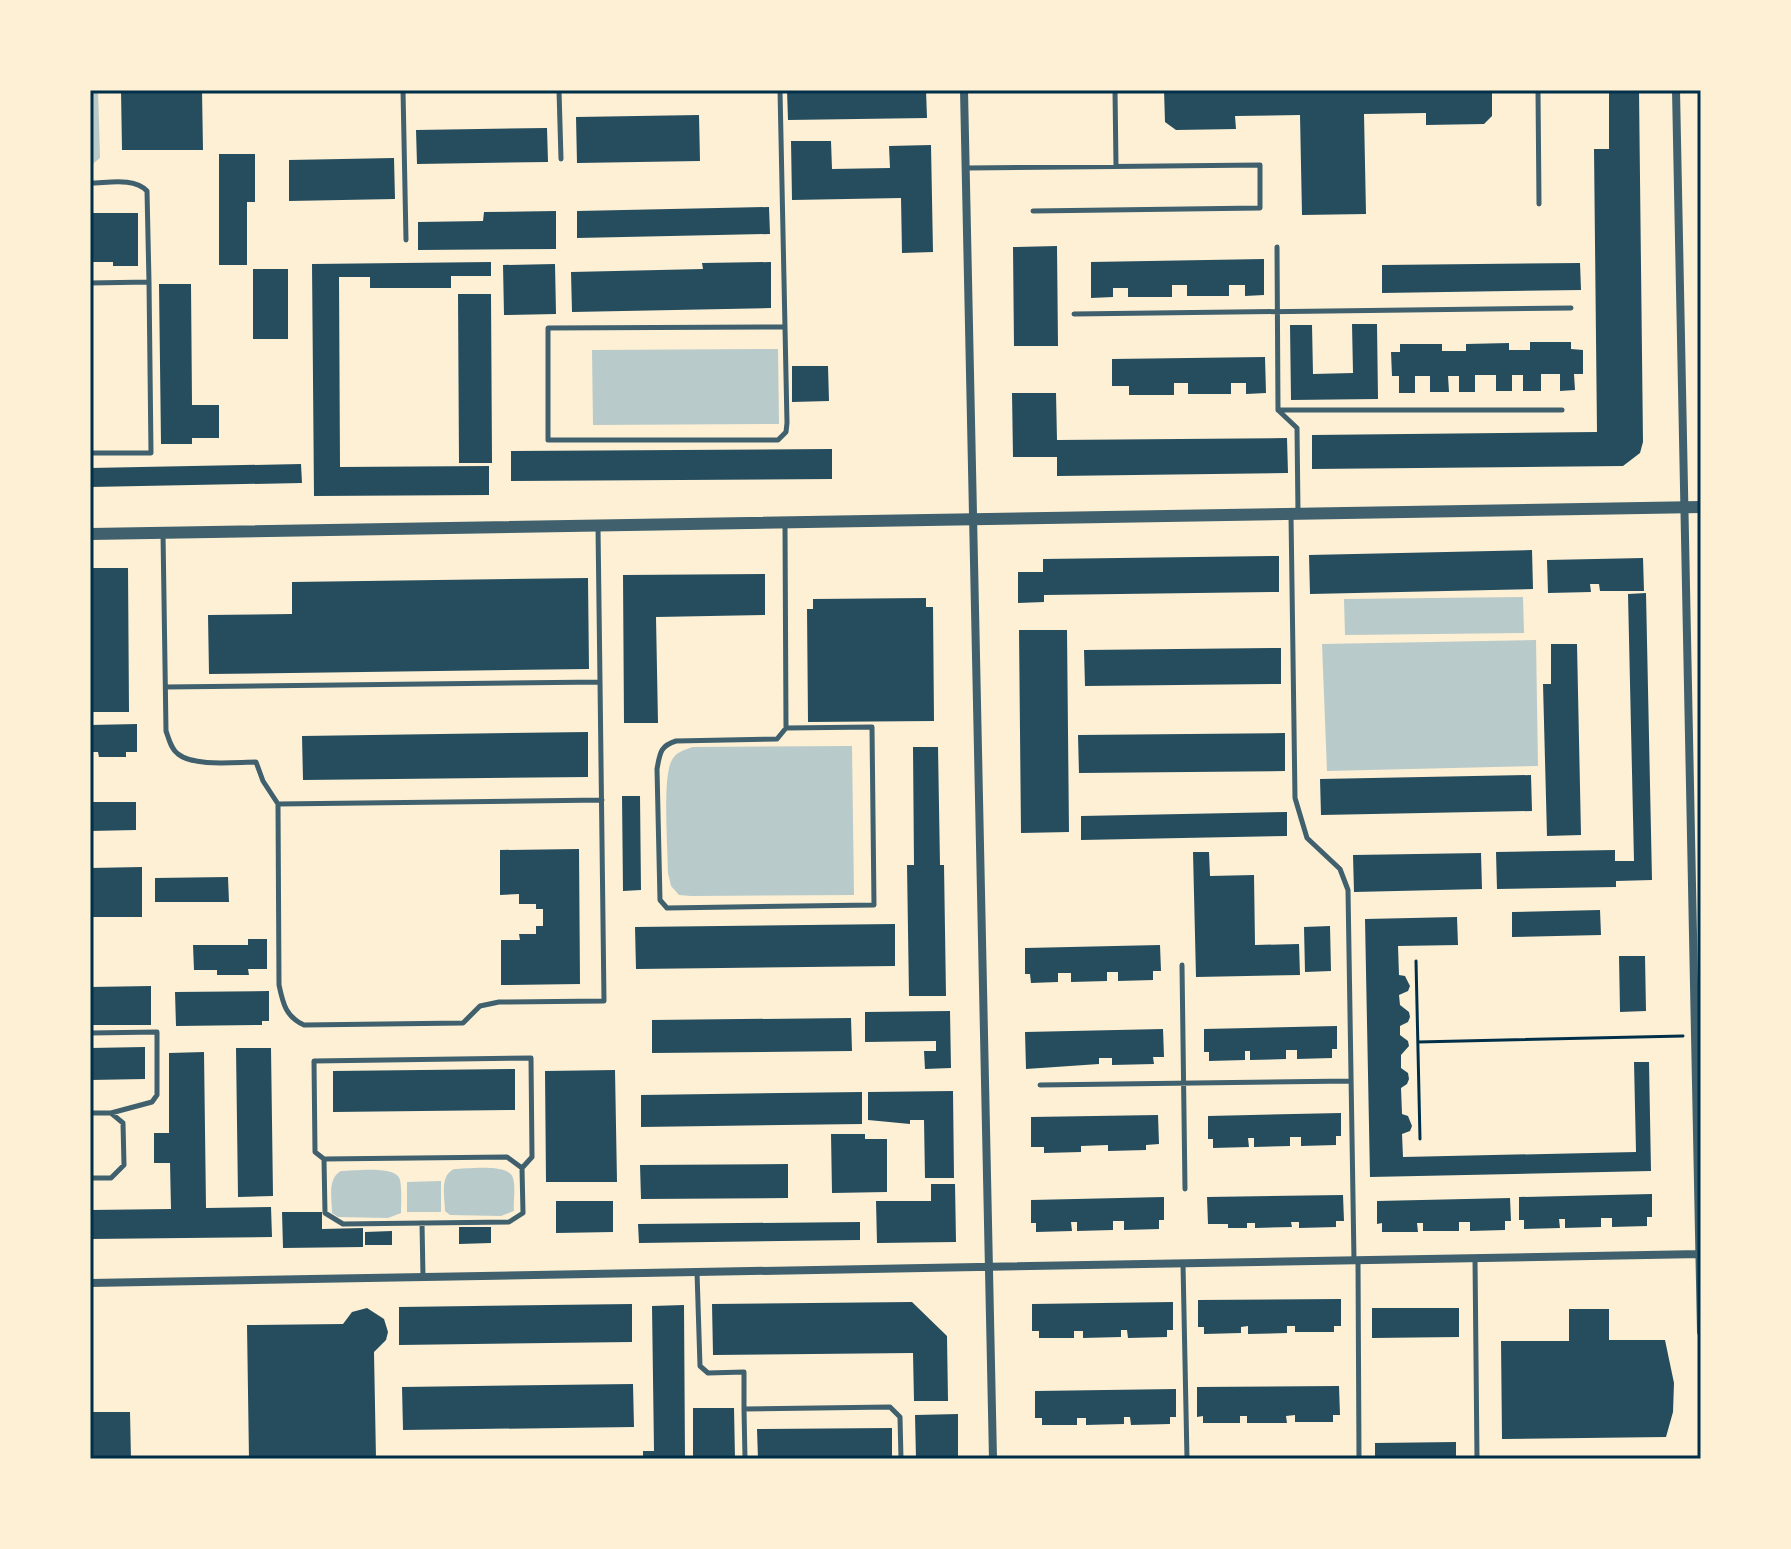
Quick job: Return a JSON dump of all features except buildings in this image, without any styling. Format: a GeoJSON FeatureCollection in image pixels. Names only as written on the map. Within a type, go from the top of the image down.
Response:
{"type":"FeatureCollection","features":[{"type":"Feature","properties":{"kind":"street"},"geometry":{"type":"LineString","coordinates":[[964,90],[993,1459]]}},
{"type":"Feature","properties":{"kind":"street"},"geometry":{"type":"LineString","coordinates":[[1676,90],[1701,1332]]}},
{"type":"Feature","properties":{"kind":"street"},"geometry":{"type":"LineString","coordinates":[[90,534],[1701,507]]}},
{"type":"Feature","properties":{"kind":"street"},"geometry":{"type":"LineString","coordinates":[[90,1283],[1700,1254]]}},
{"type":"Feature","properties":{"kind":"lane"},"geometry":{"type":"LineString","coordinates":[[403,90],[406,240]]}},
{"type":"Feature","properties":{"kind":"lane"},"geometry":{"type":"LineString","coordinates":[[559,90],[561,159]]}},
{"type":"Feature","properties":{"kind":"lane"},"geometry":{"type":"LineString","coordinates":[[780,90],[785,327],[787,423],[786,432],[778,440],[548,440],[548,328],[785,327]]}},
{"type":"Feature","properties":{"kind":"lane"},"geometry":{"type":"LineString","coordinates":[[1115,90],[1116,166]]}},
{"type":"Feature","properties":{"kind":"lane"},"geometry":{"type":"LineString","coordinates":[[1538,90],[1539,204]]}},
{"type":"Feature","properties":{"kind":"lane"},"geometry":{"type":"LineString","coordinates":[[965,169],[1260,165],[1260,208],[1033,211]]}},
{"type":"Feature","properties":{"kind":"lane"},"geometry":{"type":"LineString","coordinates":[[90,183],[140,184],[147,191],[151,453],[90,453]]}},
{"type":"Feature","properties":{"kind":"lane"},"geometry":{"type":"LineString","coordinates":[[1277,247],[1278,410],[1297,428],[1294,514],[1295,798],[1307,838],[1340,869],[1348,890],[1359,1459]]}},
{"type":"Feature","properties":{"kind":"lane"},"geometry":{"type":"LineString","coordinates":[[90,283],[149,282]]}},
{"type":"Feature","properties":{"kind":"lane"},"geometry":{"type":"LineString","coordinates":[[1074,314],[1571,308]]}},
{"type":"Feature","properties":{"kind":"lane"},"geometry":{"type":"LineString","coordinates":[[1278,410],[1562,410]]}},
{"type":"Feature","properties":{"kind":"lane"},"geometry":{"type":"LineString","coordinates":[[785,522],[786,728],[777,739],[676,741],[665,745],[660,751],[657,769],[660,900],[667,908],[874,905],[872,727],[786,728]]}},
{"type":"Feature","properties":{"kind":"lane"},"geometry":{"type":"LineString","coordinates":[[163,533],[166,731],[179,755],[195,762],[256,762],[263,781],[278,804],[279,985],[284,1007],[293,1020],[304,1025],[463,1023],[480,1006],[499,1002],[604,1001],[598,526]]}},
{"type":"Feature","properties":{"kind":"lane"},"geometry":{"type":"LineString","coordinates":[[166,687],[600,682]]}},
{"type":"Feature","properties":{"kind":"lane"},"geometry":{"type":"LineString","coordinates":[[278,804],[602,800]]}},
{"type":"Feature","properties":{"kind":"lane"},"geometry":{"type":"LineString","coordinates":[[1182,965],[1185,1189]]}},
{"type":"Feature","properties":{"kind":"lane"},"geometry":{"type":"LineString","coordinates":[[90,1033],[157,1032],[157,1095],[152,1102],[111,1113],[90,1113]]}},
{"type":"Feature","properties":{"kind":"lane"},"geometry":{"type":"LineString","coordinates":[[324,1159],[325,1213],[343,1224],[509,1222],[523,1213],[522,1168],[532,1157],[531,1058],[314,1061],[315,1152],[324,1159],[507,1157],[522,1168]]}},
{"type":"Feature","properties":{"kind":"lane"},"geometry":{"type":"LineString","coordinates":[[1040,1085],[1351,1081]]}},
{"type":"Feature","properties":{"kind":"lane"},"geometry":{"type":"LineString","coordinates":[[90,1178],[111,1178],[124,1165],[123,1123],[111,1113]]}},
{"type":"Feature","properties":{"kind":"lane"},"geometry":{"type":"LineString","coordinates":[[422,1223],[423,1277]]}},
{"type":"Feature","properties":{"kind":"lane"},"geometry":{"type":"LineString","coordinates":[[1475,1258],[1477,1459]]}},
{"type":"Feature","properties":{"kind":"lane"},"geometry":{"type":"LineString","coordinates":[[1183,1263],[1187,1459]]}},
{"type":"Feature","properties":{"kind":"lane"},"geometry":{"type":"LineString","coordinates":[[697,1272],[700,1366],[708,1373],[744,1372],[745,1459]]}},
{"type":"Feature","properties":{"kind":"lane"},"geometry":{"type":"LineString","coordinates":[[744,1409],[890,1407],[900,1417],[901,1459]]}},
{"type":"Feature","properties":{"kind":"path"},"geometry":{"type":"LineString","coordinates":[[1416,961],[1420,1139]]}},
{"type":"Feature","properties":{"kind":"path"},"geometry":{"type":"LineString","coordinates":[[1418,1042],[1695,1036]]}},
{"type":"Feature","properties":{"kind":"shaded area"},"geometry":{"type":"Polygon","coordinates":[[[90,90],[98,90],[100,158],[90,166],[90,90]]]}},
{"type":"Feature","properties":{"kind":"shaded area"},"geometry":{"type":"Polygon","coordinates":[[[778,349],[779,424],[593,425],[592,350],[778,349]]]}},
{"type":"Feature","properties":{"kind":"shaded area"},"geometry":{"type":"Polygon","coordinates":[[[1523,597],[1524,633],[1345,635],[1344,599],[1523,597]]]}},
{"type":"Feature","properties":{"kind":"shaded area"},"geometry":{"type":"Polygon","coordinates":[[[1536,640],[1538,766],[1327,771],[1322,644],[1536,640]]]}},
{"type":"Feature","properties":{"kind":"shaded area"},"geometry":{"type":"Polygon","coordinates":[[[852,746],[854,895],[691,896],[679,895],[671,886],[668,873],[667,781],[672,760],[678,753],[693,747],[852,746]]]}},
{"type":"Feature","properties":{"kind":"shaded area"},"geometry":{"type":"Polygon","coordinates":[[[454,1169],[496,1169],[510,1173],[514,1182],[514,1211],[501,1216],[450,1215],[445,1211],[444,1188],[446,1177],[454,1169]]]}},
{"type":"Feature","properties":{"kind":"shaded area"},"geometry":{"type":"Polygon","coordinates":[[[341,1171],[383,1171],[397,1175],[401,1184],[401,1213],[388,1218],[338,1217],[332,1213],[332,1184],[341,1171]]]}},
{"type":"Feature","properties":{"kind":"shaded area"},"geometry":{"type":"Polygon","coordinates":[[[441,1181],[441,1212],[407,1212],[407,1182],[441,1181]]]}}]}
